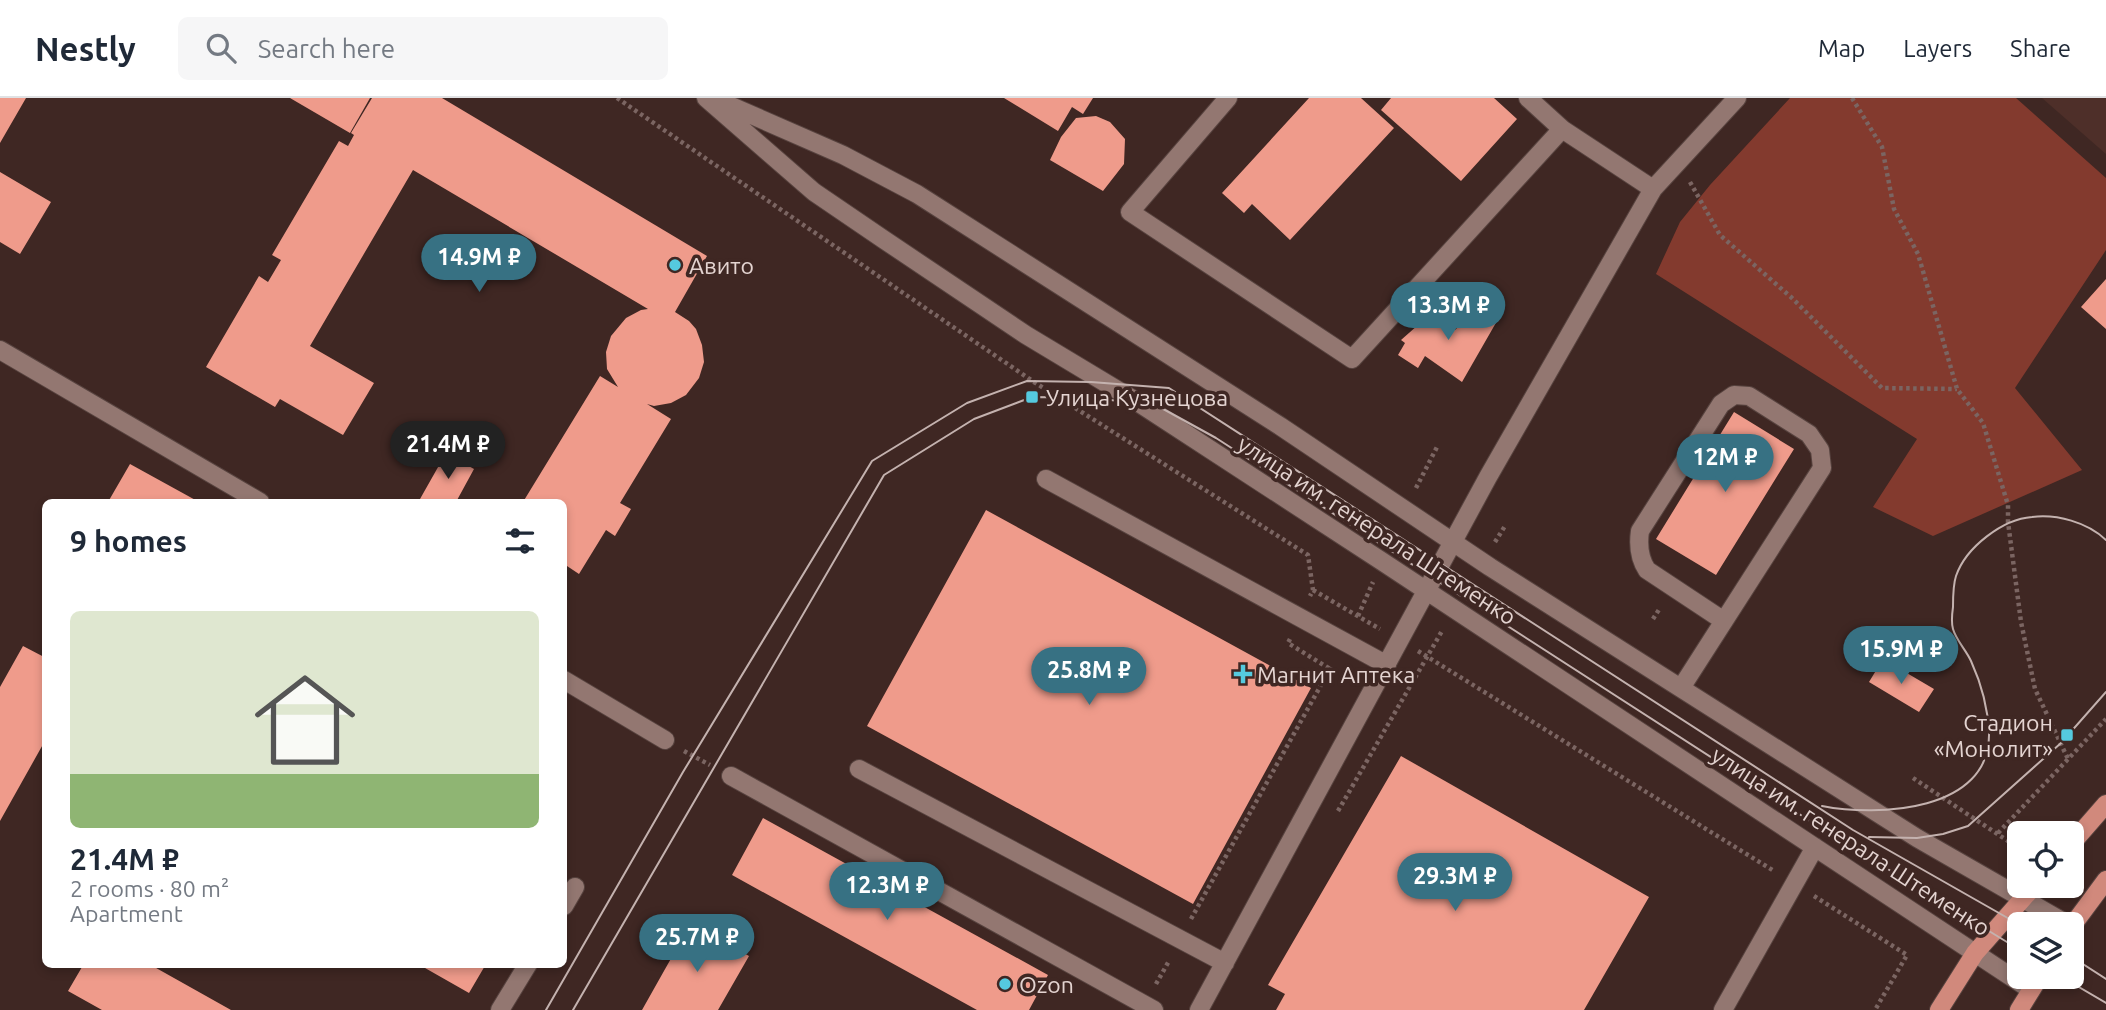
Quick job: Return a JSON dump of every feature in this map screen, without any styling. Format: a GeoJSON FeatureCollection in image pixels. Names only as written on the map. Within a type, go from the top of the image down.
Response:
{"type":"FeatureCollection","features":[{"type":"Feature","properties":{"kind":"main road"},"geometry":{"type":"LineString","coordinates":[[2084,829],[2106,804]]}},
{"type":"Feature","properties":{"kind":"main road"},"geometry":{"type":"LineString","coordinates":[[2082,912],[2106,880]]}},
{"type":"Feature","properties":{"kind":"main road"},"geometry":{"type":"LineString","coordinates":[[1939,1010],[1975,953],[2022,900]]}},
{"type":"Feature","properties":{"kind":"main road"},"geometry":{"type":"LineString","coordinates":[[2018,1010],[2032,989]]}},
{"type":"Feature","properties":{"kind":"street","name":"улица им. генерала Штеменко"},"geometry":{"type":"LineString","coordinates":[[706,98],[825,200],[1026,335],[1139,403],[1975,953],[2007,969]]}},
{"type":"Feature","properties":{"kind":"street","name":"улица им. генерала Штеменко"},"geometry":{"type":"LineString","coordinates":[[714,98],[843,155],[917,194],[1280,426],[1483,563],[1917,838],[2044,912]]}},
{"type":"Feature","properties":{"kind":"street"},"geometry":{"type":"LineString","coordinates":[[1228,98],[1130,212],[1352,359],[1562,129]]}},
{"type":"Feature","properties":{"kind":"street"},"geometry":{"type":"LineString","coordinates":[[1528,98],[1562,129],[1653,189]]}},
{"type":"Feature","properties":{"kind":"street"},"geometry":{"type":"LineString","coordinates":[[1199,1010],[1488,477],[1653,189],[1737,98]]}},
{"type":"Feature","properties":{"kind":"street"},"geometry":{"type":"LineString","coordinates":[[0,350],[255,499]]}},
{"type":"Feature","properties":{"kind":"street"},"geometry":{"type":"LineString","coordinates":[[1681,688],[1724,621],[1822,468],[1821,450],[1809,434],[1749,396],[1734,395],[1721,404],[1640,531],[1642,562],[1647,570],[1724,621]]}},
{"type":"Feature","properties":{"kind":"street"},"geometry":{"type":"LineString","coordinates":[[1046,480],[1387,664]]}},
{"type":"Feature","properties":{"kind":"street"},"geometry":{"type":"LineString","coordinates":[[567,682],[665,740]]}},
{"type":"Feature","properties":{"kind":"street"},"geometry":{"type":"LineString","coordinates":[[859,769],[1225,963]]}},
{"type":"Feature","properties":{"kind":"street"},"geometry":{"type":"LineString","coordinates":[[731,776],[1149,1007]]}},
{"type":"Feature","properties":{"kind":"street"},"geometry":{"type":"LineString","coordinates":[[1723,1010],[1815,847]]}},
{"type":"Feature","properties":{"kind":"street"},"geometry":{"type":"LineString","coordinates":[[567,901],[575,887]]}},
{"type":"Feature","properties":{"kind":"street"},"geometry":{"type":"LineString","coordinates":[[500,1010],[526,968]]}},
{"type":"Feature","properties":{"kind":"path"},"geometry":{"type":"LineString","coordinates":[[617,98],[1034,382],[1308,555],[1313,590],[1427,656],[1908,955],[1875,1010]]}},
{"type":"Feature","properties":{"kind":"path"},"geometry":{"type":"LineString","coordinates":[[1852,98],[1882,147],[1894,209],[1918,254],[1957,389],[1983,423],[2008,505],[2021,622],[2035,690],[2068,759]]}},
{"type":"Feature","properties":{"kind":"path"},"geometry":{"type":"LineString","coordinates":[[1690,182],[1720,235],[1792,298],[1881,388],[1957,389]]}},
{"type":"Feature","properties":{"kind":"path"},"geometry":{"type":"LineString","coordinates":[[1483,563],[1505,526]]}},
{"type":"Feature","properties":{"kind":"path"},"geometry":{"type":"LineString","coordinates":[[1333,821],[1455,610]]}},
{"type":"Feature","properties":{"kind":"path"},"geometry":{"type":"LineString","coordinates":[[1149,1007],[1180,940],[1358,616]]}},
{"type":"Feature","properties":{"kind":"path"},"geometry":{"type":"LineString","coordinates":[[1998,833],[2106,719]]}},
{"type":"Feature","properties":{"kind":"path"},"geometry":{"type":"LineString","coordinates":[[665,740],[731,776]]}},
{"type":"Feature","properties":{"kind":"path"},"geometry":{"type":"LineString","coordinates":[[1913,778],[2007,840]]}},
{"type":"Feature","properties":{"kind":"shaded area"},"geometry":{"type":"Polygon","coordinates":[[[1790,98],[2016,98],[2106,178],[2106,250],[2015,388],[2082,470],[1933,536],[1873,507],[1917,439],[1656,274],[1680,222],[1710,185],[1790,98]]]}},
{"type":"Feature","properties":{"kind":"shaded area"},"geometry":{"type":"Polygon","coordinates":[[[2042,98],[2106,98],[2106,154],[2042,98]]]}},
{"type":"Feature","properties":{"kind":"building"},"geometry":{"type":"Polygon","coordinates":[[[0,98],[26,98],[0,143],[0,98]]]}},
{"type":"Feature","properties":{"kind":"building"},"geometry":{"type":"Polygon","coordinates":[[[290,98],[370,98],[350,133],[290,98]]]}},
{"type":"Feature","properties":{"kind":"building"},"geometry":{"type":"Polygon","coordinates":[[[372,98],[442,98],[707,256],[675,312],[696,329],[702,345],[704,362],[699,378],[686,395],[671,403],[654,406],[647,404],[671,419],[620,503],[631,509],[615,536],[606,530],[579,574],[567,566],[567,499],[525,499],[600,376],[618,387],[607,369],[606,352],[611,336],[626,318],[648,309],[413,170],[310,346],[374,383],[343,435],[280,399],[275,407],[206,367],[259,276],[268,282],[281,260],[272,255],[339,141],[348,146],[354,135],[351,133],[372,98]]]}},
{"type":"Feature","properties":{"kind":"building"},"geometry":{"type":"Polygon","coordinates":[[[1004,98],[1093,98],[1083,114],[1072,107],[1058,131],[1004,98]]]}},
{"type":"Feature","properties":{"kind":"building"},"geometry":{"type":"Polygon","coordinates":[[[1309,98],[1361,98],[1394,128],[1290,240],[1252,204],[1244,213],[1222,193],[1309,98]]]}},
{"type":"Feature","properties":{"kind":"building"},"geometry":{"type":"Polygon","coordinates":[[[1391,98],[1494,98],[1517,119],[1461,181],[1381,110],[1391,98]]]}},
{"type":"Feature","properties":{"kind":"building"},"geometry":{"type":"Polygon","coordinates":[[[1096,116],[1110,122],[1125,139],[1124,164],[1103,191],[1050,160],[1061,137],[1076,118],[1096,116]]]}},
{"type":"Feature","properties":{"kind":"building"},"geometry":{"type":"Polygon","coordinates":[[[0,172],[51,202],[20,254],[0,242],[0,172]]]}},
{"type":"Feature","properties":{"kind":"building"},"geometry":{"type":"Polygon","coordinates":[[[2106,279],[2106,329],[2081,307],[2106,279]]]}},
{"type":"Feature","properties":{"kind":"building"},"geometry":{"type":"Polygon","coordinates":[[[1478,307],[1497,321],[1462,382],[1425,356],[1418,368],[1398,355],[1405,343],[1401,340],[1435,310],[1455,330],[1478,307]]]}},
{"type":"Feature","properties":{"kind":"building"},"geometry":{"type":"Polygon","coordinates":[[[1734,412],[1794,449],[1716,575],[1656,539],[1734,412]]]}},
{"type":"Feature","properties":{"kind":"building"},"geometry":{"type":"Polygon","coordinates":[[[446,453],[474,469],[458,499],[420,499],[446,453]]]}},
{"type":"Feature","properties":{"kind":"building"},"geometry":{"type":"Polygon","coordinates":[[[130,464],[194,499],[110,499],[130,464]]]}},
{"type":"Feature","properties":{"kind":"building"},"geometry":{"type":"Polygon","coordinates":[[[986,510],[1311,688],[1193,904],[867,726],[986,510]]]}},
{"type":"Feature","properties":{"kind":"building"},"geometry":{"type":"Polygon","coordinates":[[[23,646],[42,656],[42,746],[0,821],[0,687],[23,646]]]}},
{"type":"Feature","properties":{"kind":"building"},"geometry":{"type":"Polygon","coordinates":[[[1883,659],[1934,689],[1919,712],[1869,682],[1883,659]]]}},
{"type":"Feature","properties":{"kind":"building"},"geometry":{"type":"Polygon","coordinates":[[[1401,756],[1649,897],[1584,1010],[1276,1010],[1285,994],[1268,985],[1401,756]]]}},
{"type":"Feature","properties":{"kind":"building"},"geometry":{"type":"Polygon","coordinates":[[[763,818],[1048,975],[1029,1010],[977,1010],[732,875],[763,818]]]}},
{"type":"Feature","properties":{"kind":"building"},"geometry":{"type":"Polygon","coordinates":[[[691,923],[749,956],[718,1010],[642,1010],[691,923]]]}},
{"type":"Feature","properties":{"kind":"building"},"geometry":{"type":"Polygon","coordinates":[[[81,968],[156,968],[231,1010],[102,1010],[68,991],[81,968]]]}},
{"type":"Feature","properties":{"kind":"building"},"geometry":{"type":"Polygon","coordinates":[[[425,968],[484,968],[469,993],[425,968]]]}},
{"type":"Feature","properties":{"kind":"tram line"},"geometry":{"type":"LineString","coordinates":[[546,1010],[683,772],[872,461],[967,403],[1027,381],[1091,382],[1169,388],[1853,830],[2007,918]]}},
{"type":"Feature","properties":{"kind":"tram line"},"geometry":{"type":"LineString","coordinates":[[573,1010],[884,475],[974,419],[1032,397],[1092,398],[1156,405],[1216,438],[1824,830],[2007,942]]}},
{"type":"Feature","properties":{"kind":"tram line"},"geometry":{"type":"LineString","coordinates":[[1822,806],[1872,810],[1900,809],[1927,803],[1952,794],[1971,779],[1985,759],[1989,733],[1983,696],[1971,661],[1952,626],[1956,576],[1977,545],[2009,523],[2042,516],[2081,524],[2106,540]]}},
{"type":"Feature","properties":{"kind":"tram line"},"geometry":{"type":"LineString","coordinates":[[1869,837],[1917,838],[1968,826],[2061,743],[2106,692]]}},
{"type":"Feature","properties":{"kind":"tram line"},"geometry":{"type":"LineString","coordinates":[[2084,965],[2106,979]]}},
{"type":"Feature","properties":{"kind":"tram line"},"geometry":{"type":"LineString","coordinates":[[2082,989],[2106,1003]]}},
{"type":"Feature","properties":{"kind":"place","name":"Авито"},"geometry":{"type":"Point","coordinates":[675,265]}},
{"type":"Feature","properties":{"kind":"place","name":"Улица Кузнецова"},"geometry":{"type":"Point","coordinates":[1032,397]}},
{"type":"Feature","properties":{"kind":"place","name":"Магнит Аптека"},"geometry":{"type":"Point","coordinates":[1243,674]}},
{"type":"Feature","properties":{"kind":"place","name":"Стадион «Монолит»"},"geometry":{"type":"Point","coordinates":[2067,735]}},
{"type":"Feature","properties":{"kind":"place","name":"Ozon"},"geometry":{"type":"Point","coordinates":[1005,984]}}]}
